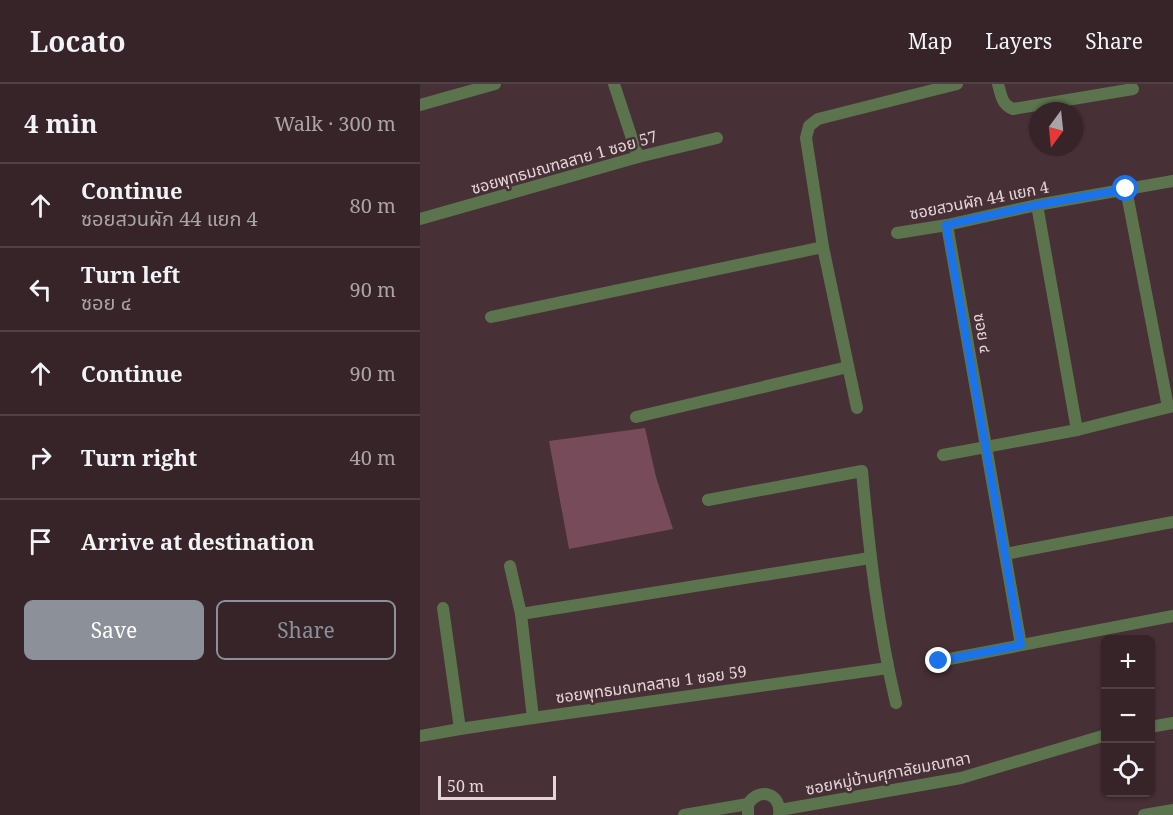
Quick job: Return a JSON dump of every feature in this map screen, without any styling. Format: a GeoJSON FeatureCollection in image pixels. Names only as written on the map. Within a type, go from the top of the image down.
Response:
{"type":"FeatureCollection","features":[{"type":"Feature","properties":{"kind":"street"},"geometry":{"type":"LineString","coordinates":[[420,105],[495,84]]}},
{"type":"Feature","properties":{"kind":"street"},"geometry":{"type":"LineString","coordinates":[[614,84],[638,157]]}},
{"type":"Feature","properties":{"kind":"street"},"geometry":{"type":"LineString","coordinates":[[857,408],[823,247],[806,138],[809,126],[818,119],[957,84]]}},
{"type":"Feature","properties":{"kind":"street"},"geometry":{"type":"LineString","coordinates":[[998,84],[1003,101],[1013,109],[1133,89]]}},
{"type":"Feature","properties":{"kind":"street","name":"ซอยพุทธมณฑลสาย 1 ซอย 57"},"geometry":{"type":"LineString","coordinates":[[420,219],[638,157],[717,138]]}},
{"type":"Feature","properties":{"kind":"street","name":"ซอยสวนผัก 44 แยก 4"},"geometry":{"type":"LineString","coordinates":[[897,233],[1173,181]]}},
{"type":"Feature","properties":{"kind":"street"},"geometry":{"type":"LineString","coordinates":[[943,455],[1077,430],[1171,407],[1126,189]]}},
{"type":"Feature","properties":{"kind":"street"},"geometry":{"type":"LineString","coordinates":[[1037,205],[1077,430]]}},
{"type":"Feature","properties":{"kind":"street","name":"ซอย ๔"},"geometry":{"type":"LineString","coordinates":[[946,225],[1021,645]]}},
{"type":"Feature","properties":{"kind":"street"},"geometry":{"type":"LineString","coordinates":[[491,317],[823,247]]}},
{"type":"Feature","properties":{"kind":"street"},"geometry":{"type":"LineString","coordinates":[[636,417],[848,367]]}},
{"type":"Feature","properties":{"kind":"street"},"geometry":{"type":"LineString","coordinates":[[708,500],[862,471],[870,558],[896,704]]}},
{"type":"Feature","properties":{"kind":"street"},"geometry":{"type":"LineString","coordinates":[[1005,554],[1173,522]]}},
{"type":"Feature","properties":{"kind":"street"},"geometry":{"type":"LineString","coordinates":[[521,614],[870,558]]}},
{"type":"Feature","properties":{"kind":"street"},"geometry":{"type":"LineString","coordinates":[[510,566],[521,614],[533,717]]}},
{"type":"Feature","properties":{"kind":"street"},"geometry":{"type":"LineString","coordinates":[[443,608],[460,729]]}},
{"type":"Feature","properties":{"kind":"street"},"geometry":{"type":"LineString","coordinates":[[939,661],[1173,616]]}},
{"type":"Feature","properties":{"kind":"street","name":"ซอยพุทธมณฑลสาย 1 ซอย 59"},"geometry":{"type":"LineString","coordinates":[[420,736],[533,717],[888,668]]}},
{"type":"Feature","properties":{"kind":"street"},"geometry":{"type":"LineString","coordinates":[[1155,726],[1173,723]]}},
{"type":"Feature","properties":{"kind":"street","name":"ซอยหมู่บ้านศุภาลัยมณฑลา"},"geometry":{"type":"LineString","coordinates":[[684,815],[748,809],[756,796],[761,794],[767,794],[776,800],[779,813],[961,778],[1101,736]]}},
{"type":"Feature","properties":{"kind":"street"},"geometry":{"type":"LineString","coordinates":[[1144,815],[1173,810]]}},
{"type":"Feature","properties":{"kind":"shaded area"},"geometry":{"type":"Polygon","coordinates":[[[645,428],[656,477],[673,529],[569,549],[549,441],[645,428]]]}},
{"type":"Feature","properties":{"kind":"route"},"geometry":{"type":"LineString","coordinates":[[939,661],[1021,645],[946,225],[1126,189]]}}]}
